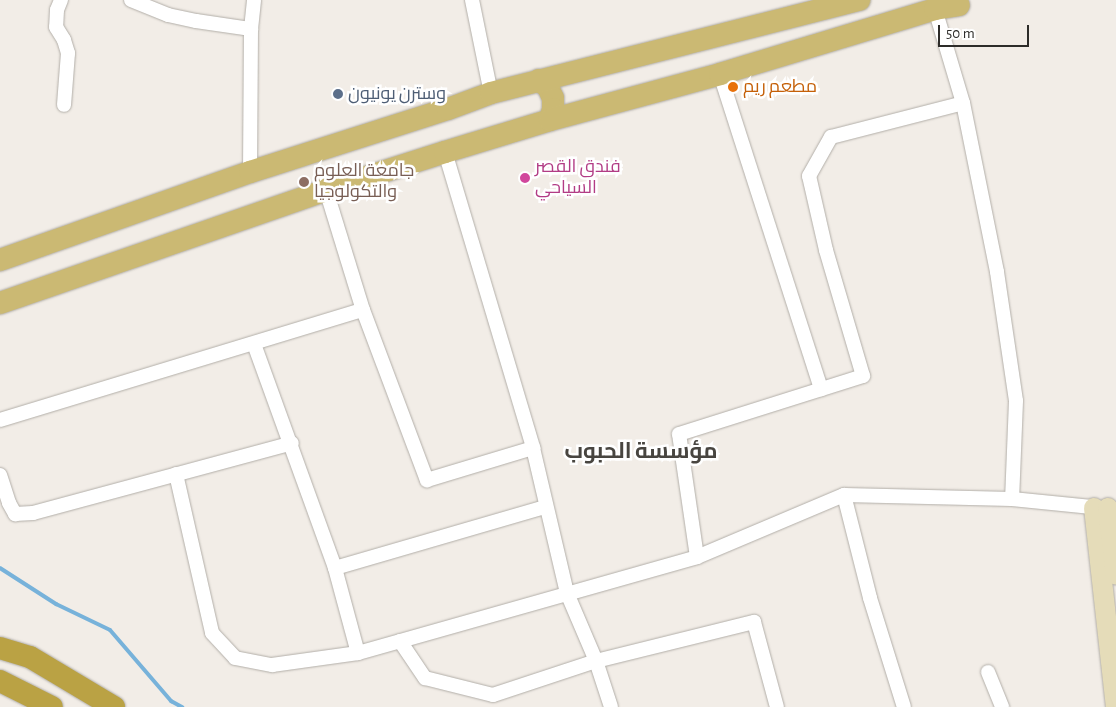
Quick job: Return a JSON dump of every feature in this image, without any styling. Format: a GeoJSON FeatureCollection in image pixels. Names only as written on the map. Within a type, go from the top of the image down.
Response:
{"type":"FeatureCollection","features":[{"type":"Feature","properties":{"kind":"highway"},"geometry":{"type":"LineString","coordinates":[[0,648],[30,657],[114,707]]}},
{"type":"Feature","properties":{"kind":"highway"},"geometry":{"type":"LineString","coordinates":[[0,681],[52,707]]}},
{"type":"Feature","properties":{"kind":"main road"},"geometry":{"type":"LineString","coordinates":[[0,260],[250,172],[448,109],[491,92],[858,0]]}},
{"type":"Feature","properties":{"kind":"main road"},"geometry":{"type":"LineString","coordinates":[[0,303],[326,190],[445,152],[550,120],[720,74],[954,4]]}},
{"type":"Feature","properties":{"kind":"main road"},"geometry":{"type":"LineString","coordinates":[[539,80],[548,87],[553,98],[554,109],[550,120]]}},
{"type":"Feature","properties":{"kind":"main road"},"geometry":{"type":"LineString","coordinates":[[1101,508],[1116,575]]}},
{"type":"Feature","properties":{"kind":"main road"},"geometry":{"type":"LineString","coordinates":[[1101,508],[1116,706]]}},
{"type":"Feature","properties":{"kind":"street"},"geometry":{"type":"LineString","coordinates":[[61,0],[57,10],[56,27],[64,40],[68,53],[64,105]]}},
{"type":"Feature","properties":{"kind":"street"},"geometry":{"type":"LineString","coordinates":[[131,0],[186,19],[251,29]]}},
{"type":"Feature","properties":{"kind":"street"},"geometry":{"type":"LineString","coordinates":[[250,172],[251,29],[254,0]]}},
{"type":"Feature","properties":{"kind":"street"},"geometry":{"type":"LineString","coordinates":[[472,0],[491,92]]}},
{"type":"Feature","properties":{"kind":"street"},"geometry":{"type":"LineString","coordinates":[[954,4],[963,104],[997,272],[1016,401],[1012,499]]}},
{"type":"Feature","properties":{"kind":"street"},"geometry":{"type":"LineString","coordinates":[[720,74],[821,389]]}},
{"type":"Feature","properties":{"kind":"street"},"geometry":{"type":"LineString","coordinates":[[697,557],[679,434],[863,376],[826,250],[809,176],[831,137],[963,104]]}},
{"type":"Feature","properties":{"kind":"street"},"geometry":{"type":"LineString","coordinates":[[445,152],[533,448],[545,507],[567,593],[596,661],[611,707]]}},
{"type":"Feature","properties":{"kind":"street"},"geometry":{"type":"LineString","coordinates":[[326,190],[363,310],[427,480],[533,448]]}},
{"type":"Feature","properties":{"kind":"street"},"geometry":{"type":"LineString","coordinates":[[0,420],[363,310]]}},
{"type":"Feature","properties":{"kind":"street"},"geometry":{"type":"LineString","coordinates":[[254,344],[292,443],[335,568],[358,653]]}},
{"type":"Feature","properties":{"kind":"street"},"geometry":{"type":"LineString","coordinates":[[0,475],[9,503],[15,514],[33,513],[292,443]]}},
{"type":"Feature","properties":{"kind":"street"},"geometry":{"type":"LineString","coordinates":[[176,474],[212,633],[235,658],[272,665],[358,653],[697,557],[844,495],[1012,499],[1101,508]]}},
{"type":"Feature","properties":{"kind":"street"},"geometry":{"type":"LineString","coordinates":[[844,495],[870,598],[904,707]]}},
{"type":"Feature","properties":{"kind":"street"},"geometry":{"type":"LineString","coordinates":[[335,568],[545,507]]}},
{"type":"Feature","properties":{"kind":"street"},"geometry":{"type":"LineString","coordinates":[[400,640],[425,678],[493,695],[596,661],[754,622],[777,707]]}},
{"type":"Feature","properties":{"kind":"street"},"geometry":{"type":"LineString","coordinates":[[988,672],[1002,707]]}},
{"type":"Feature","properties":{"kind":"waterway"},"geometry":{"type":"LineString","coordinates":[[0,568],[56,604],[110,630],[171,701],[182,707]]}},
{"type":"Feature","properties":{"kind":"place","name":"مطعم ريم"},"geometry":{"type":"Point","coordinates":[733,87]}},
{"type":"Feature","properties":{"kind":"place","name":"وسترن يونيون"},"geometry":{"type":"Point","coordinates":[338,94]}},
{"type":"Feature","properties":{"kind":"place","name":"فندق القصر السياحي"},"geometry":{"type":"Point","coordinates":[525,178]}},
{"type":"Feature","properties":{"kind":"place","name":"جامعة العلوم والتكولوجيا"},"geometry":{"type":"Point","coordinates":[304,182]}},
{"type":"Feature","properties":{"kind":"district","name":"مؤسسة الحبوب"},"geometry":{"type":"Point","coordinates":[641,452]}}]}
